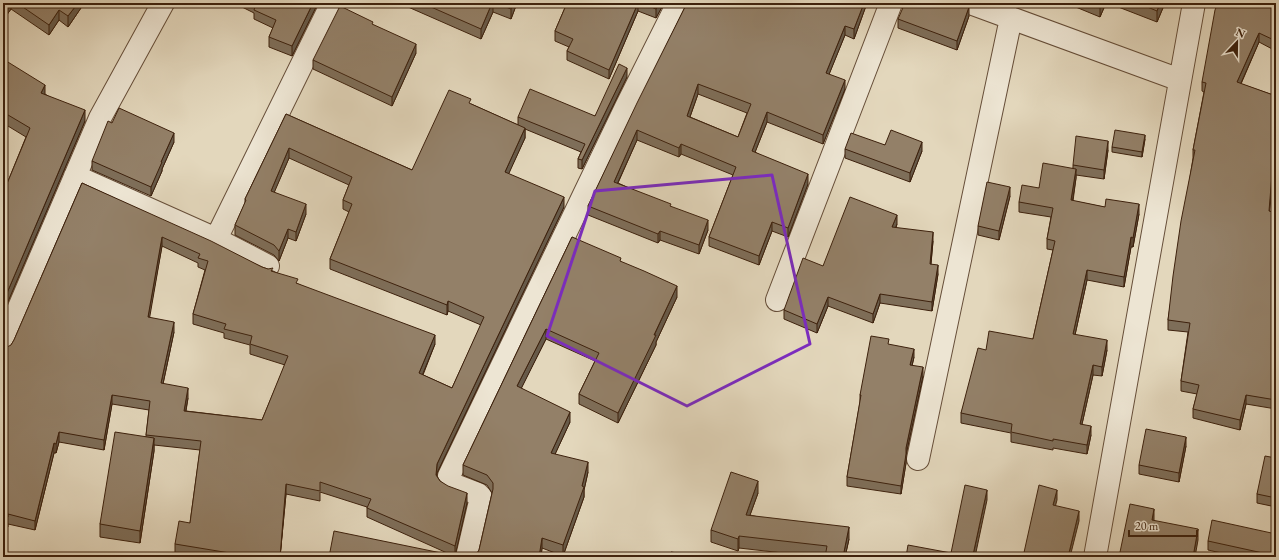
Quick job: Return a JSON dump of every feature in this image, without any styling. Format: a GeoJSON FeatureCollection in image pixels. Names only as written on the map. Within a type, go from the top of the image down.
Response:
{"type":"FeatureCollection","features":[{"type":"Feature","properties":{"kind":"street"},"geometry":{"type":"LineString","coordinates":[[3,345],[100,118],[163,3]]}},
{"type":"Feature","properties":{"kind":"street"},"geometry":{"type":"LineString","coordinates":[[216,239],[332,3]]}},
{"type":"Feature","properties":{"kind":"street"},"geometry":{"type":"LineString","coordinates":[[467,557],[481,497],[478,494],[452,484],[448,481],[449,476],[622,114],[678,3]]}},
{"type":"Feature","properties":{"kind":"street"},"geometry":{"type":"LineString","coordinates":[[777,300],[891,3]]}},
{"type":"Feature","properties":{"kind":"street"},"geometry":{"type":"LineString","coordinates":[[970,3],[1180,80]]}},
{"type":"Feature","properties":{"kind":"street"},"geometry":{"type":"LineString","coordinates":[[1095,557],[1194,3]]}},
{"type":"Feature","properties":{"kind":"street"},"geometry":{"type":"LineString","coordinates":[[918,459],[1011,18]]}},
{"type":"Feature","properties":{"kind":"street"},"geometry":{"type":"LineString","coordinates":[[75,176],[216,239],[268,266]]}},
{"type":"Feature","properties":{"kind":"highlighted area"},"geometry":{"type":"Polygon","coordinates":[[[772,175],[810,344],[687,406],[547,336],[595,191],[772,175]]]}},
{"type":"Feature","properties":{"kind":"building"},"geometry":{"type":"Polygon","coordinates":[[[3,3],[8,3],[3,10],[3,3]]]}},
{"type":"Feature","properties":{"kind":"building"},"geometry":{"type":"Polygon","coordinates":[[[17,3],[78,3],[68,16],[59,10],[49,25],[17,3]]]}},
{"type":"Feature","properties":{"kind":"building"},"geometry":{"type":"Polygon","coordinates":[[[255,3],[313,3],[292,46],[269,37],[276,20],[254,10],[255,3]]]}},
{"type":"Feature","properties":{"kind":"building"},"geometry":{"type":"Polygon","coordinates":[[[422,3],[492,3],[481,29],[422,3]]]}},
{"type":"Feature","properties":{"kind":"building"},"geometry":{"type":"Polygon","coordinates":[[[496,3],[513,3],[511,9],[496,3]]]}},
{"type":"Feature","properties":{"kind":"building"},"geometry":{"type":"Polygon","coordinates":[[[567,3],[638,3],[609,70],[567,51],[573,39],[555,31],[567,3]]]}},
{"type":"Feature","properties":{"kind":"building"},"geometry":{"type":"Polygon","coordinates":[[[642,3],[659,3],[656,9],[642,3]]]}},
{"type":"Feature","properties":{"kind":"building"},"geometry":{"type":"Polygon","coordinates":[[[687,3],[864,3],[854,29],[845,26],[826,73],[845,80],[823,135],[767,112],[752,151],[808,174],[788,228],[772,222],[759,256],[709,237],[736,167],[681,144],[679,148],[637,130],[614,182],[671,204],[670,206],[708,220],[699,245],[660,231],[658,234],[588,206],[687,3]],[[698,84],[687,116],[738,137],[751,104],[698,84]]]}},
{"type":"Feature","properties":{"kind":"building"},"geometry":{"type":"Polygon","coordinates":[[[905,3],[957,3],[969,7],[957,41],[898,19],[905,3]]]}},
{"type":"Feature","properties":{"kind":"building"},"geometry":{"type":"Polygon","coordinates":[[[1138,3],[1160,3],[1157,11],[1138,3]]]}},
{"type":"Feature","properties":{"kind":"building"},"geometry":{"type":"Polygon","coordinates":[[[1218,3],[1276,3],[1276,41],[1259,33],[1237,82],[1276,96],[1276,137],[1269,211],[1276,213],[1276,400],[1246,395],[1240,420],[1193,409],[1199,385],[1181,381],[1190,323],[1168,320],[1181,221],[1206,83],[1202,82],[1215,10],[1218,3]]]}},
{"type":"Feature","properties":{"kind":"building"},"geometry":{"type":"Polygon","coordinates":[[[340,6],[373,22],[372,24],[416,44],[392,97],[313,60],[340,6]]]}},
{"type":"Feature","properties":{"kind":"building"},"geometry":{"type":"Polygon","coordinates":[[[3,59],[45,85],[41,93],[85,110],[4,300],[3,191],[30,128],[3,112],[3,59]]]}},
{"type":"Feature","properties":{"kind":"building"},"geometry":{"type":"Polygon","coordinates":[[[619,64],[627,68],[582,160],[578,159],[585,144],[518,117],[530,89],[595,116],[619,64]]]}},
{"type":"Feature","properties":{"kind":"building"},"geometry":{"type":"Polygon","coordinates":[[[449,90],[471,99],[469,103],[525,128],[505,172],[564,197],[437,464],[436,475],[440,481],[448,486],[467,493],[455,546],[367,508],[371,499],[320,482],[320,491],[286,484],[280,557],[242,553],[242,555],[175,544],[179,521],[190,523],[201,441],[146,435],[150,401],[112,395],[104,440],[59,432],[56,444],[54,443],[35,521],[8,514],[8,517],[3,516],[3,404],[5,398],[3,397],[3,360],[7,347],[11,345],[14,340],[82,183],[211,241],[262,267],[268,269],[273,268],[271,271],[298,279],[296,283],[435,335],[419,373],[452,388],[484,317],[448,301],[447,305],[330,259],[352,204],[343,200],[352,177],[289,148],[271,191],[306,204],[296,232],[288,229],[279,251],[274,245],[235,225],[246,200],[245,199],[286,114],[412,170],[449,90]],[[162,237],[148,317],[174,322],[161,383],[188,388],[184,411],[262,420],[288,356],[250,344],[252,336],[224,329],[226,324],[193,314],[208,261],[198,258],[200,254],[162,237]]]}},
{"type":"Feature","properties":{"kind":"building"},"geometry":{"type":"Polygon","coordinates":[[[119,108],[174,133],[151,187],[92,161],[108,121],[112,123],[119,108]]]}},
{"type":"Feature","properties":{"kind":"building"},"geometry":{"type":"Polygon","coordinates":[[[891,130],[922,142],[910,173],[845,149],[851,133],[885,145],[891,130]]]}},
{"type":"Feature","properties":{"kind":"building"},"geometry":{"type":"Polygon","coordinates":[[[1115,130],[1145,135],[1142,152],[1112,147],[1115,130]]]}},
{"type":"Feature","properties":{"kind":"building"},"geometry":{"type":"Polygon","coordinates":[[[1076,136],[1108,141],[1104,170],[1073,165],[1076,136]]]}},
{"type":"Feature","properties":{"kind":"building"},"geometry":{"type":"Polygon","coordinates":[[[1043,163],[1076,169],[1071,200],[1105,207],[1106,199],[1139,204],[1124,277],[1087,270],[1073,334],[1107,340],[1102,367],[1093,365],[1080,424],[1091,426],[1087,445],[1053,439],[1053,441],[1011,432],[1012,424],[961,413],[978,348],[986,350],[989,331],[1033,339],[1055,241],[1047,239],[1053,208],[1019,202],[1022,185],[1039,188],[1043,163]]]}},
{"type":"Feature","properties":{"kind":"building"},"geometry":{"type":"Polygon","coordinates":[[[987,182],[1010,187],[999,231],[978,226],[987,182]]]}},
{"type":"Feature","properties":{"kind":"building"},"geometry":{"type":"Polygon","coordinates":[[[850,197],[897,215],[892,227],[933,232],[930,264],[938,265],[932,302],[880,294],[873,314],[828,297],[817,324],[784,310],[803,258],[823,266],[850,197]]]}},
{"type":"Feature","properties":{"kind":"building"},"geometry":{"type":"Polygon","coordinates":[[[572,237],[621,258],[620,261],[677,286],[654,335],[656,335],[618,413],[579,394],[599,353],[546,329],[517,386],[570,412],[551,453],[588,462],[582,486],[584,487],[563,545],[542,538],[539,557],[473,557],[479,550],[493,489],[493,483],[487,475],[463,465],[572,237]]]}},
{"type":"Feature","properties":{"kind":"building"},"geometry":{"type":"Polygon","coordinates":[[[871,336],[889,339],[888,344],[914,349],[910,365],[923,367],[906,448],[901,486],[847,477],[871,336]]]}},
{"type":"Feature","properties":{"kind":"building"},"geometry":{"type":"Polygon","coordinates":[[[1146,429],[1186,437],[1179,473],[1139,465],[1146,429]]]}},
{"type":"Feature","properties":{"kind":"building"},"geometry":{"type":"Polygon","coordinates":[[[115,432],[154,438],[140,531],[100,524],[115,432]]]}},
{"type":"Feature","properties":{"kind":"building"},"geometry":{"type":"Polygon","coordinates":[[[1265,456],[1276,458],[1276,498],[1257,494],[1265,456]]]}},
{"type":"Feature","properties":{"kind":"building"},"geometry":{"type":"Polygon","coordinates":[[[731,472],[758,481],[746,515],[849,527],[843,557],[825,557],[827,546],[739,536],[738,539],[711,530],[731,472]]]}},
{"type":"Feature","properties":{"kind":"building"},"geometry":{"type":"Polygon","coordinates":[[[965,485],[987,490],[973,555],[981,557],[906,557],[908,545],[951,553],[965,485]]]}},
{"type":"Feature","properties":{"kind":"building"},"geometry":{"type":"Polygon","coordinates":[[[1039,485],[1057,490],[1053,505],[1079,511],[1068,557],[1023,557],[1039,485]]]}},
{"type":"Feature","properties":{"kind":"building"},"geometry":{"type":"Polygon","coordinates":[[[1130,504],[1154,509],[1152,520],[1198,529],[1193,557],[1119,557],[1130,504]]]}},
{"type":"Feature","properties":{"kind":"building"},"geometry":{"type":"Polygon","coordinates":[[[1212,520],[1276,534],[1272,555],[1208,541],[1212,520]]]}},
{"type":"Feature","properties":{"kind":"building"},"geometry":{"type":"Polygon","coordinates":[[[334,531],[456,556],[329,557],[334,531]]]}},
{"type":"Feature","properties":{"kind":"building"},"geometry":{"type":"Polygon","coordinates":[[[671,552],[702,557],[669,557],[671,552]]]}}]}
